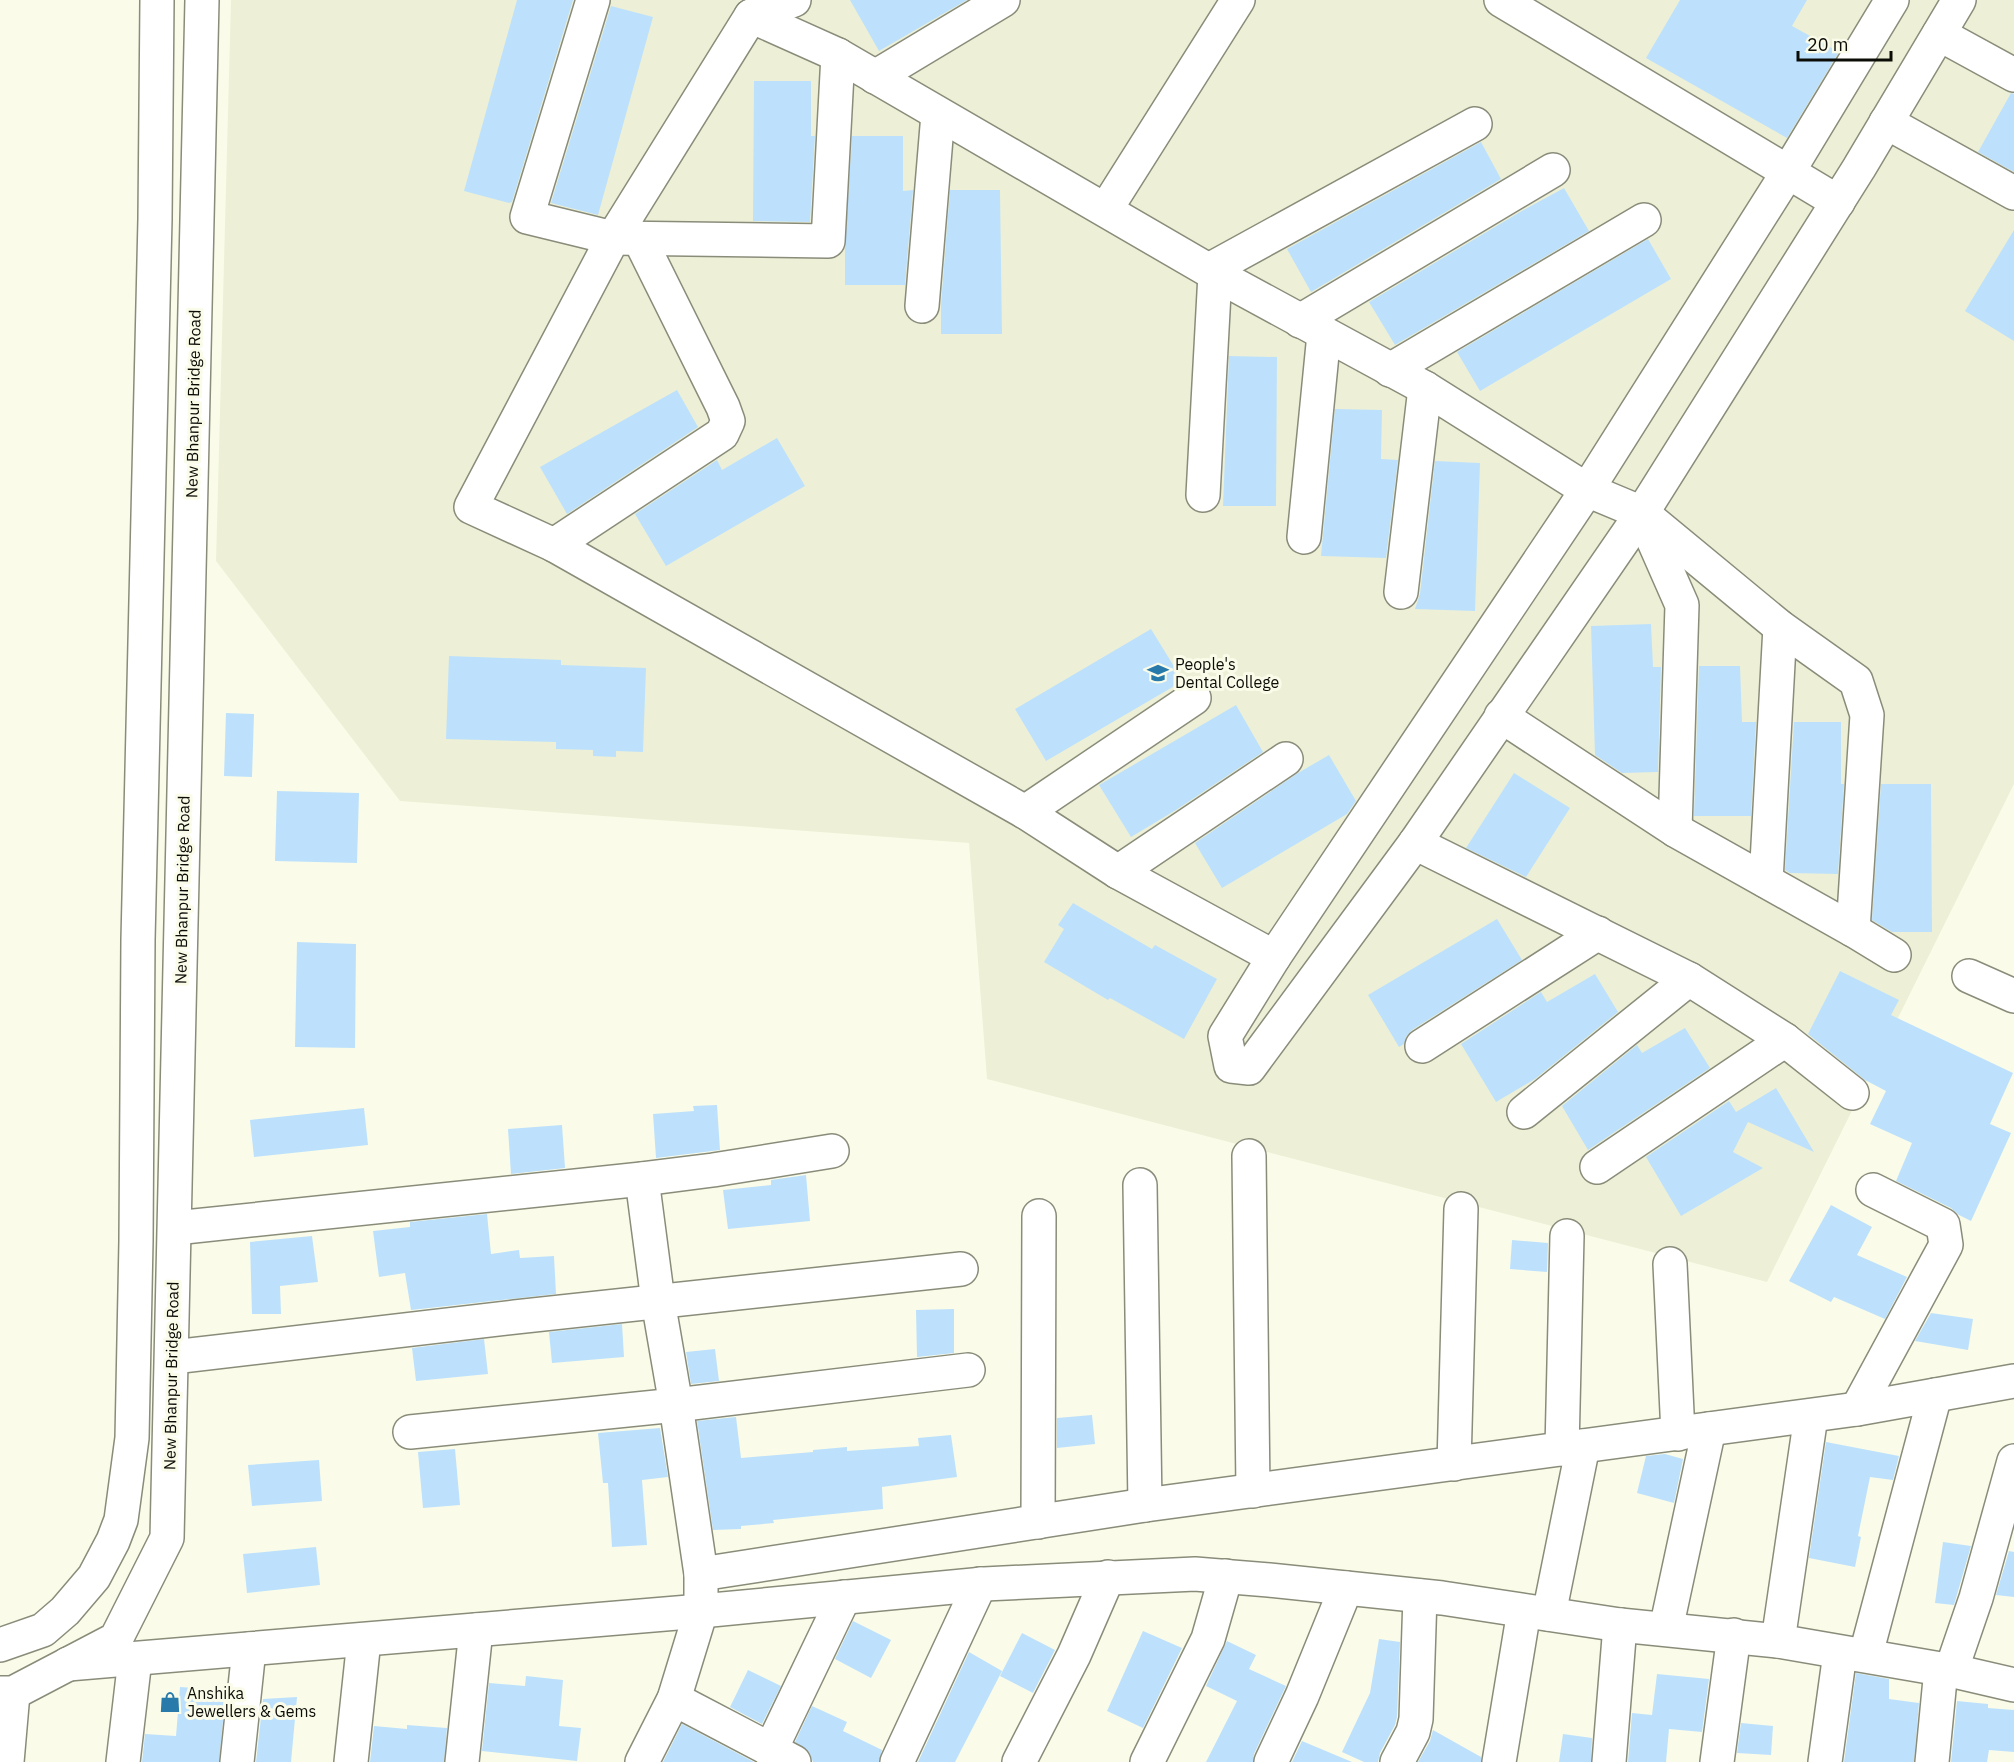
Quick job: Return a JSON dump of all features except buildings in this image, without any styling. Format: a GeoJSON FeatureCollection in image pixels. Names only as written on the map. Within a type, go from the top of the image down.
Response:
{"type":"FeatureCollection","features":[{"type":"Feature","properties":{"kind":"street"},"geometry":{"type":"LineString","coordinates":[[0,1645],[43,1630],[65,1611],[94,1577],[121,1520],[132,1438],[138,940],[155,241],[157,0]]}},
{"type":"Feature","properties":{"kind":"street","name":"New Bhanpur Bridge Road"},"geometry":{"type":"LineString","coordinates":[[7,1693],[116,1639],[167,1538],[202,0]]}},
{"type":"Feature","properties":{"kind":"street"},"geometry":{"type":"LineString","coordinates":[[593,0],[527,217],[626,238],[828,241],[838,55]]}},
{"type":"Feature","properties":{"kind":"street"},"geometry":{"type":"LineString","coordinates":[[794,0],[751,16],[471,507],[554,545],[1025,812],[1118,872],[1274,957]]}},
{"type":"Feature","properties":{"kind":"street"},"geometry":{"type":"LineString","coordinates":[[875,77],[1003,0]]}},
{"type":"Feature","properties":{"kind":"street"},"geometry":{"type":"LineString","coordinates":[[1106,209],[1238,0]]}},
{"type":"Feature","properties":{"kind":"street"},"geometry":{"type":"LineString","coordinates":[[1501,0],[1838,202]]}},
{"type":"Feature","properties":{"kind":"street"},"geometry":{"type":"LineString","coordinates":[[1892,0],[1788,172],[1587,490],[1274,957],[1225,1036],[1230,1066],[1250,1068],[1414,843],[1642,513],[1838,202],[1959,0]]}},
{"type":"Feature","properties":{"kind":"street"},"geometry":{"type":"LineString","coordinates":[[751,16],[838,55],[1212,272],[1425,388],[1587,490],[1642,513],[1780,627],[1856,681],[1867,716],[1853,930]]}},
{"type":"Feature","properties":{"kind":"street"},"geometry":{"type":"LineString","coordinates":[[1939,34],[2014,75]]}},
{"type":"Feature","properties":{"kind":"street"},"geometry":{"type":"LineString","coordinates":[[922,306],[938,114]]}},
{"type":"Feature","properties":{"kind":"street"},"geometry":{"type":"LineString","coordinates":[[1886,122],[2014,193]]}},
{"type":"Feature","properties":{"kind":"street"},"geometry":{"type":"LineString","coordinates":[[1212,272],[1475,124]]}},
{"type":"Feature","properties":{"kind":"street"},"geometry":{"type":"LineString","coordinates":[[1312,327],[1553,170]]}},
{"type":"Feature","properties":{"kind":"street"},"geometry":{"type":"LineString","coordinates":[[1390,370],[1644,220]]}},
{"type":"Feature","properties":{"kind":"street"},"geometry":{"type":"LineString","coordinates":[[554,545],[722,434],[728,421],[723,407],[626,238]]}},
{"type":"Feature","properties":{"kind":"street"},"geometry":{"type":"LineString","coordinates":[[1203,495],[1212,272]]}},
{"type":"Feature","properties":{"kind":"street"},"geometry":{"type":"LineString","coordinates":[[1304,537],[1312,327]]}},
{"type":"Feature","properties":{"kind":"street"},"geometry":{"type":"LineString","coordinates":[[1401,592],[1425,388]]}},
{"type":"Feature","properties":{"kind":"street"},"geometry":{"type":"LineString","coordinates":[[1642,513],[1682,605],[1675,830]]}},
{"type":"Feature","properties":{"kind":"street"},"geometry":{"type":"LineString","coordinates":[[1766,881],[1780,627]]}},
{"type":"Feature","properties":{"kind":"street"},"geometry":{"type":"LineString","coordinates":[[1025,812],[1194,698]]}},
{"type":"Feature","properties":{"kind":"street"},"geometry":{"type":"LineString","coordinates":[[1501,716],[1675,830],[1894,955]]}},
{"type":"Feature","properties":{"kind":"street"},"geometry":{"type":"LineString","coordinates":[[1118,872],[1286,759]]}},
{"type":"Feature","properties":{"kind":"street"},"geometry":{"type":"LineString","coordinates":[[1414,843],[1689,979],[1785,1040],[1852,1093]]}},
{"type":"Feature","properties":{"kind":"street"},"geometry":{"type":"LineString","coordinates":[[1422,1046],[1598,933]]}},
{"type":"Feature","properties":{"kind":"street"},"geometry":{"type":"LineString","coordinates":[[1969,976],[2014,996]]}},
{"type":"Feature","properties":{"kind":"street"},"geometry":{"type":"LineString","coordinates":[[1524,1112],[1689,979]]}},
{"type":"Feature","properties":{"kind":"street"},"geometry":{"type":"LineString","coordinates":[[1598,1167],[1785,1040]]}},
{"type":"Feature","properties":{"kind":"street"},"geometry":{"type":"LineString","coordinates":[[175,1228],[642,1179],[832,1151]]}},
{"type":"Feature","properties":{"kind":"street"},"geometry":{"type":"LineString","coordinates":[[1249,1156],[1253,1491]]}},
{"type":"Feature","properties":{"kind":"street"},"geometry":{"type":"LineString","coordinates":[[642,1179],[658,1301],[701,1574],[701,1611],[674,1699],[642,1762]]}},
{"type":"Feature","properties":{"kind":"street"},"geometry":{"type":"LineString","coordinates":[[1140,1185],[1145,1505]]}},
{"type":"Feature","properties":{"kind":"street"},"geometry":{"type":"LineString","coordinates":[[1857,1409],[1946,1245],[1943,1226],[1874,1190]]}},
{"type":"Feature","properties":{"kind":"street"},"geometry":{"type":"LineString","coordinates":[[1454,1464],[1461,1209]]}},
{"type":"Feature","properties":{"kind":"street"},"geometry":{"type":"LineString","coordinates":[[1038,1522],[1039,1216]]}},
{"type":"Feature","properties":{"kind":"street"},"geometry":{"type":"LineString","coordinates":[[1499,1762],[1537,1612],[1572,1448],[1567,1236]]}},
{"type":"Feature","properties":{"kind":"street"},"geometry":{"type":"LineString","coordinates":[[1670,1264],[1678,1434]]}},
{"type":"Feature","properties":{"kind":"street"},"geometry":{"type":"LineString","coordinates":[[172,1357],[961,1269]]}},
{"type":"Feature","properties":{"kind":"street"},"geometry":{"type":"LineString","coordinates":[[410,1432],[676,1405],[968,1370]]}},
{"type":"Feature","properties":{"kind":"street"},"geometry":{"type":"LineString","coordinates":[[701,1574],[1145,1505],[1811,1416],[2014,1380]]}},
{"type":"Feature","properties":{"kind":"street"},"geometry":{"type":"LineString","coordinates":[[1825,1762],[1853,1654],[1935,1395]]}},
{"type":"Feature","properties":{"kind":"street"},"geometry":{"type":"LineString","coordinates":[[1778,1641],[1811,1416]]}},
{"type":"Feature","properties":{"kind":"street"},"geometry":{"type":"LineString","coordinates":[[1666,1629],[1710,1429]]}},
{"type":"Feature","properties":{"kind":"street"},"geometry":{"type":"LineString","coordinates":[[1932,1762],[1946,1670],[1976,1598],[2014,1461]]}},
{"type":"Feature","properties":{"kind":"street"},"geometry":{"type":"LineString","coordinates":[[68,1664],[701,1611],[980,1584],[1195,1574],[1420,1596],[1620,1625],[1734,1635],[1946,1670],[2014,1685]]}},
{"type":"Feature","properties":{"kind":"street"},"geometry":{"type":"LineString","coordinates":[[1147,1762],[1209,1639],[1226,1576]]}},
{"type":"Feature","properties":{"kind":"street"},"geometry":{"type":"LineString","coordinates":[[1019,1762],[1074,1655],[1108,1577]]}},
{"type":"Feature","properties":{"kind":"street"},"geometry":{"type":"LineString","coordinates":[[897,1762],[980,1584]]}},
{"type":"Feature","properties":{"kind":"street"},"geometry":{"type":"LineString","coordinates":[[1271,1762],[1302,1696],[1346,1588]]}},
{"type":"Feature","properties":{"kind":"street"},"geometry":{"type":"LineString","coordinates":[[1397,1762],[1413,1732],[1416,1719],[1420,1596]]}},
{"type":"Feature","properties":{"kind":"street"},"geometry":{"type":"LineString","coordinates":[[674,1699],[778,1757],[844,1597]]}},
{"type":"Feature","properties":{"kind":"street"},"geometry":{"type":"LineString","coordinates":[[1609,1762],[1620,1625]]}},
{"type":"Feature","properties":{"kind":"street"},"geometry":{"type":"LineString","coordinates":[[462,1762],[476,1630]]}},
{"type":"Feature","properties":{"kind":"street"},"geometry":{"type":"LineString","coordinates":[[1717,1762],[1734,1635]]}},
{"type":"Feature","properties":{"kind":"street"},"geometry":{"type":"LineString","coordinates":[[351,1762],[364,1640]]}},
{"type":"Feature","properties":{"kind":"street"},"geometry":{"type":"LineString","coordinates":[[237,1762],[249,1649]]}},
{"type":"Feature","properties":{"kind":"street"},"geometry":{"type":"LineString","coordinates":[[123,1762],[135,1659]]}},
{"type":"Feature","properties":{"kind":"street"},"geometry":{"type":"LineString","coordinates":[[7,1693],[7,1762]]}},
{"type":"Feature","properties":{"kind":"shaded area","name":"People's Dental College"},"geometry":{"type":"Polygon","coordinates":[[[231,0],[2014,0],[2014,784],[1767,1282],[987,1079],[969,843],[400,801],[216,561],[231,0]]]}},
{"type":"Feature","properties":{"kind":"place","name":"People's Dental College"},"geometry":{"type":"Point","coordinates":[1158,673]}},
{"type":"Feature","properties":{"kind":"place","name":"Anshika Jewellers & Gems"},"geometry":{"type":"Point","coordinates":[170,1702]}}]}
